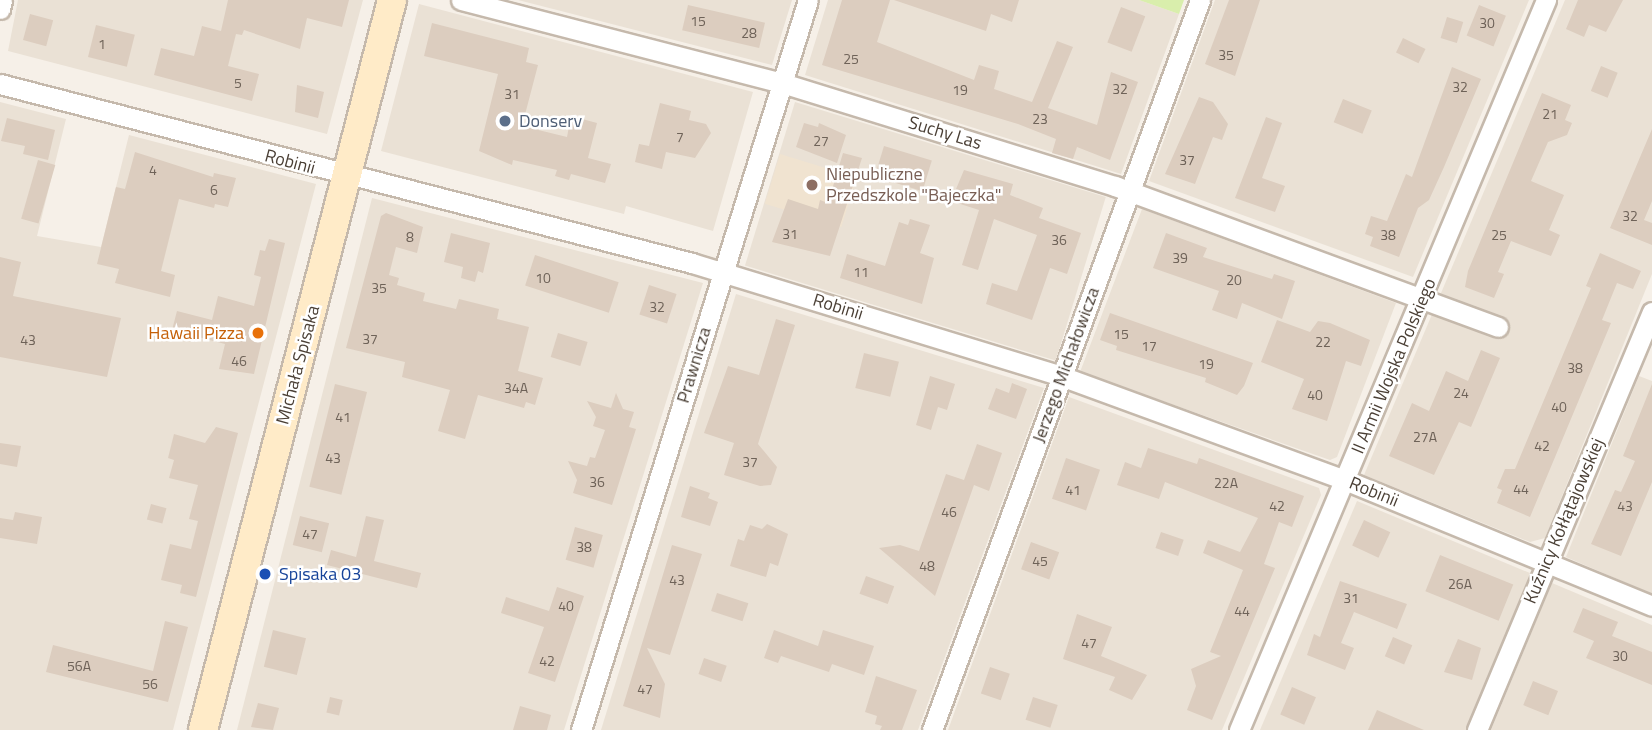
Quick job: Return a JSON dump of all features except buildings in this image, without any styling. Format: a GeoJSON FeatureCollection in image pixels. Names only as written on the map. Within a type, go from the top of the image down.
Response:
{"type":"FeatureCollection","features":[{"type":"Feature","properties":{"kind":"street"},"geometry":{"type":"LineString","coordinates":[[0,9],[2,0]]}},
{"type":"Feature","properties":{"kind":"street","name":"Michała Spisaka"},"geometry":{"type":"LineString","coordinates":[[203,730],[391,0]]}},
{"type":"Feature","properties":{"kind":"street","name":"Suchy Las"},"geometry":{"type":"LineString","coordinates":[[461,0],[782,83],[1131,191],[1498,327]]}},
{"type":"Feature","properties":{"kind":"street","name":"Prawnicza"},"geometry":{"type":"LineString","coordinates":[[581,730],[808,0]]}},
{"type":"Feature","properties":{"kind":"street","name":"Jerzego Michałowicza"},"geometry":{"type":"LineString","coordinates":[[932,730],[1200,0]]}},
{"type":"Feature","properties":{"kind":"street","name":"II Armii Wojska Polskiego"},"geometry":{"type":"LineString","coordinates":[[1239,730],[1423,298],[1546,0]]}},
{"type":"Feature","properties":{"kind":"street","name":"Robinii"},"geometry":{"type":"LineString","coordinates":[[0,84],[724,273],[1062,376],[1345,480],[1652,606]]}},
{"type":"Feature","properties":{"kind":"street","name":"Kuźnicy Kołłątajowskiej"},"geometry":{"type":"LineString","coordinates":[[1477,730],[1546,562],[1643,362],[1652,313]]}},
{"type":"Feature","properties":{"kind":"shaded area"},"geometry":{"type":"Polygon","coordinates":[[[18,0],[363,0],[327,134],[8,51],[18,0]]]}},
{"type":"Feature","properties":{"kind":"shaded area"},"geometry":{"type":"Polygon","coordinates":[[[518,0],[792,0],[772,65],[518,0]]]}},
{"type":"Feature","properties":{"kind":"shaded area"},"geometry":{"type":"Polygon","coordinates":[[[828,0],[1139,0],[1179,14],[1121,174],[805,75],[828,0]]]}},
{"type":"Feature","properties":{"kind":"shaded area"},"geometry":{"type":"Polygon","coordinates":[[[1215,0],[1529,0],[1413,277],[1149,181],[1215,0]]]}},
{"type":"Feature","properties":{"kind":"shaded area"},"geometry":{"type":"Polygon","coordinates":[[[1565,0],[1652,0],[1652,274],[1545,538],[1530,542],[1364,475],[1565,0]]]}},
{"type":"Feature","properties":{"kind":"shaded area"},"geometry":{"type":"Polygon","coordinates":[[[419,4],[753,92],[713,231],[626,206],[624,214],[381,151],[419,4]]]}},
{"type":"Feature","properties":{"kind":"shaded area"},"geometry":{"type":"Polygon","coordinates":[[[0,102],[66,119],[37,236],[101,247],[129,135],[316,184],[173,730],[0,730],[0,102]]]}},
{"type":"Feature","properties":{"kind":"shaded area"},"geometry":{"type":"Polygon","coordinates":[[[795,102],[1106,197],[1056,361],[745,266],[795,102]]]}},
{"type":"Feature","properties":{"kind":"shaded area","name":"Niepubliczne Przedszkole \"Bajeczka\""},"geometry":{"type":"Polygon","coordinates":[[[780,154],[857,177],[841,227],[765,204],[780,154]]]}},
{"type":"Feature","properties":{"kind":"shaded area"},"geometry":{"type":"Polygon","coordinates":[[[372,198],[703,283],[564,730],[237,730],[372,198]]]}},
{"type":"Feature","properties":{"kind":"shaded area"},"geometry":{"type":"Polygon","coordinates":[[[1142,209],[1396,303],[1337,457],[1330,460],[1080,372],[1142,209]]]}},
{"type":"Feature","properties":{"kind":"shaded area"},"geometry":{"type":"Polygon","coordinates":[[[736,294],[1044,388],[918,730],[601,730],[736,294]]]}},
{"type":"Feature","properties":{"kind":"shaded area"},"geometry":{"type":"Polygon","coordinates":[[[1639,376],[1652,381],[1652,594],[1566,557],[1639,376]]]}},
{"type":"Feature","properties":{"kind":"shaded area"},"geometry":{"type":"Polygon","coordinates":[[[1069,397],[1319,488],[1321,495],[1222,730],[948,730],[1069,397]]]}},
{"type":"Feature","properties":{"kind":"shaded area"},"geometry":{"type":"Polygon","coordinates":[[[1357,501],[1537,576],[1472,730],[1260,730],[1357,501]]]}},
{"type":"Feature","properties":{"kind":"shaded area"},"geometry":{"type":"Polygon","coordinates":[[[1552,583],[1652,625],[1652,730],[1491,730],[1552,583]]]}},
{"type":"Feature","properties":{"kind":"green space"},"geometry":{"type":"Polygon","coordinates":[[[1139,0],[1184,0],[1179,14],[1139,0]]]}},
{"type":"Feature","properties":{"kind":"place","name":"Donserv"},"geometry":{"type":"Point","coordinates":[505,121]}},
{"type":"Feature","properties":{"kind":"place","name":"Niepubliczne Przedszkole \"Bajeczka\""},"geometry":{"type":"Point","coordinates":[812,185]}},
{"type":"Feature","properties":{"kind":"place","name":"Hawaii Pizza"},"geometry":{"type":"Point","coordinates":[258,333]}},
{"type":"Feature","properties":{"kind":"place","name":"Spisaka 03"},"geometry":{"type":"Point","coordinates":[265,574]}}]}
